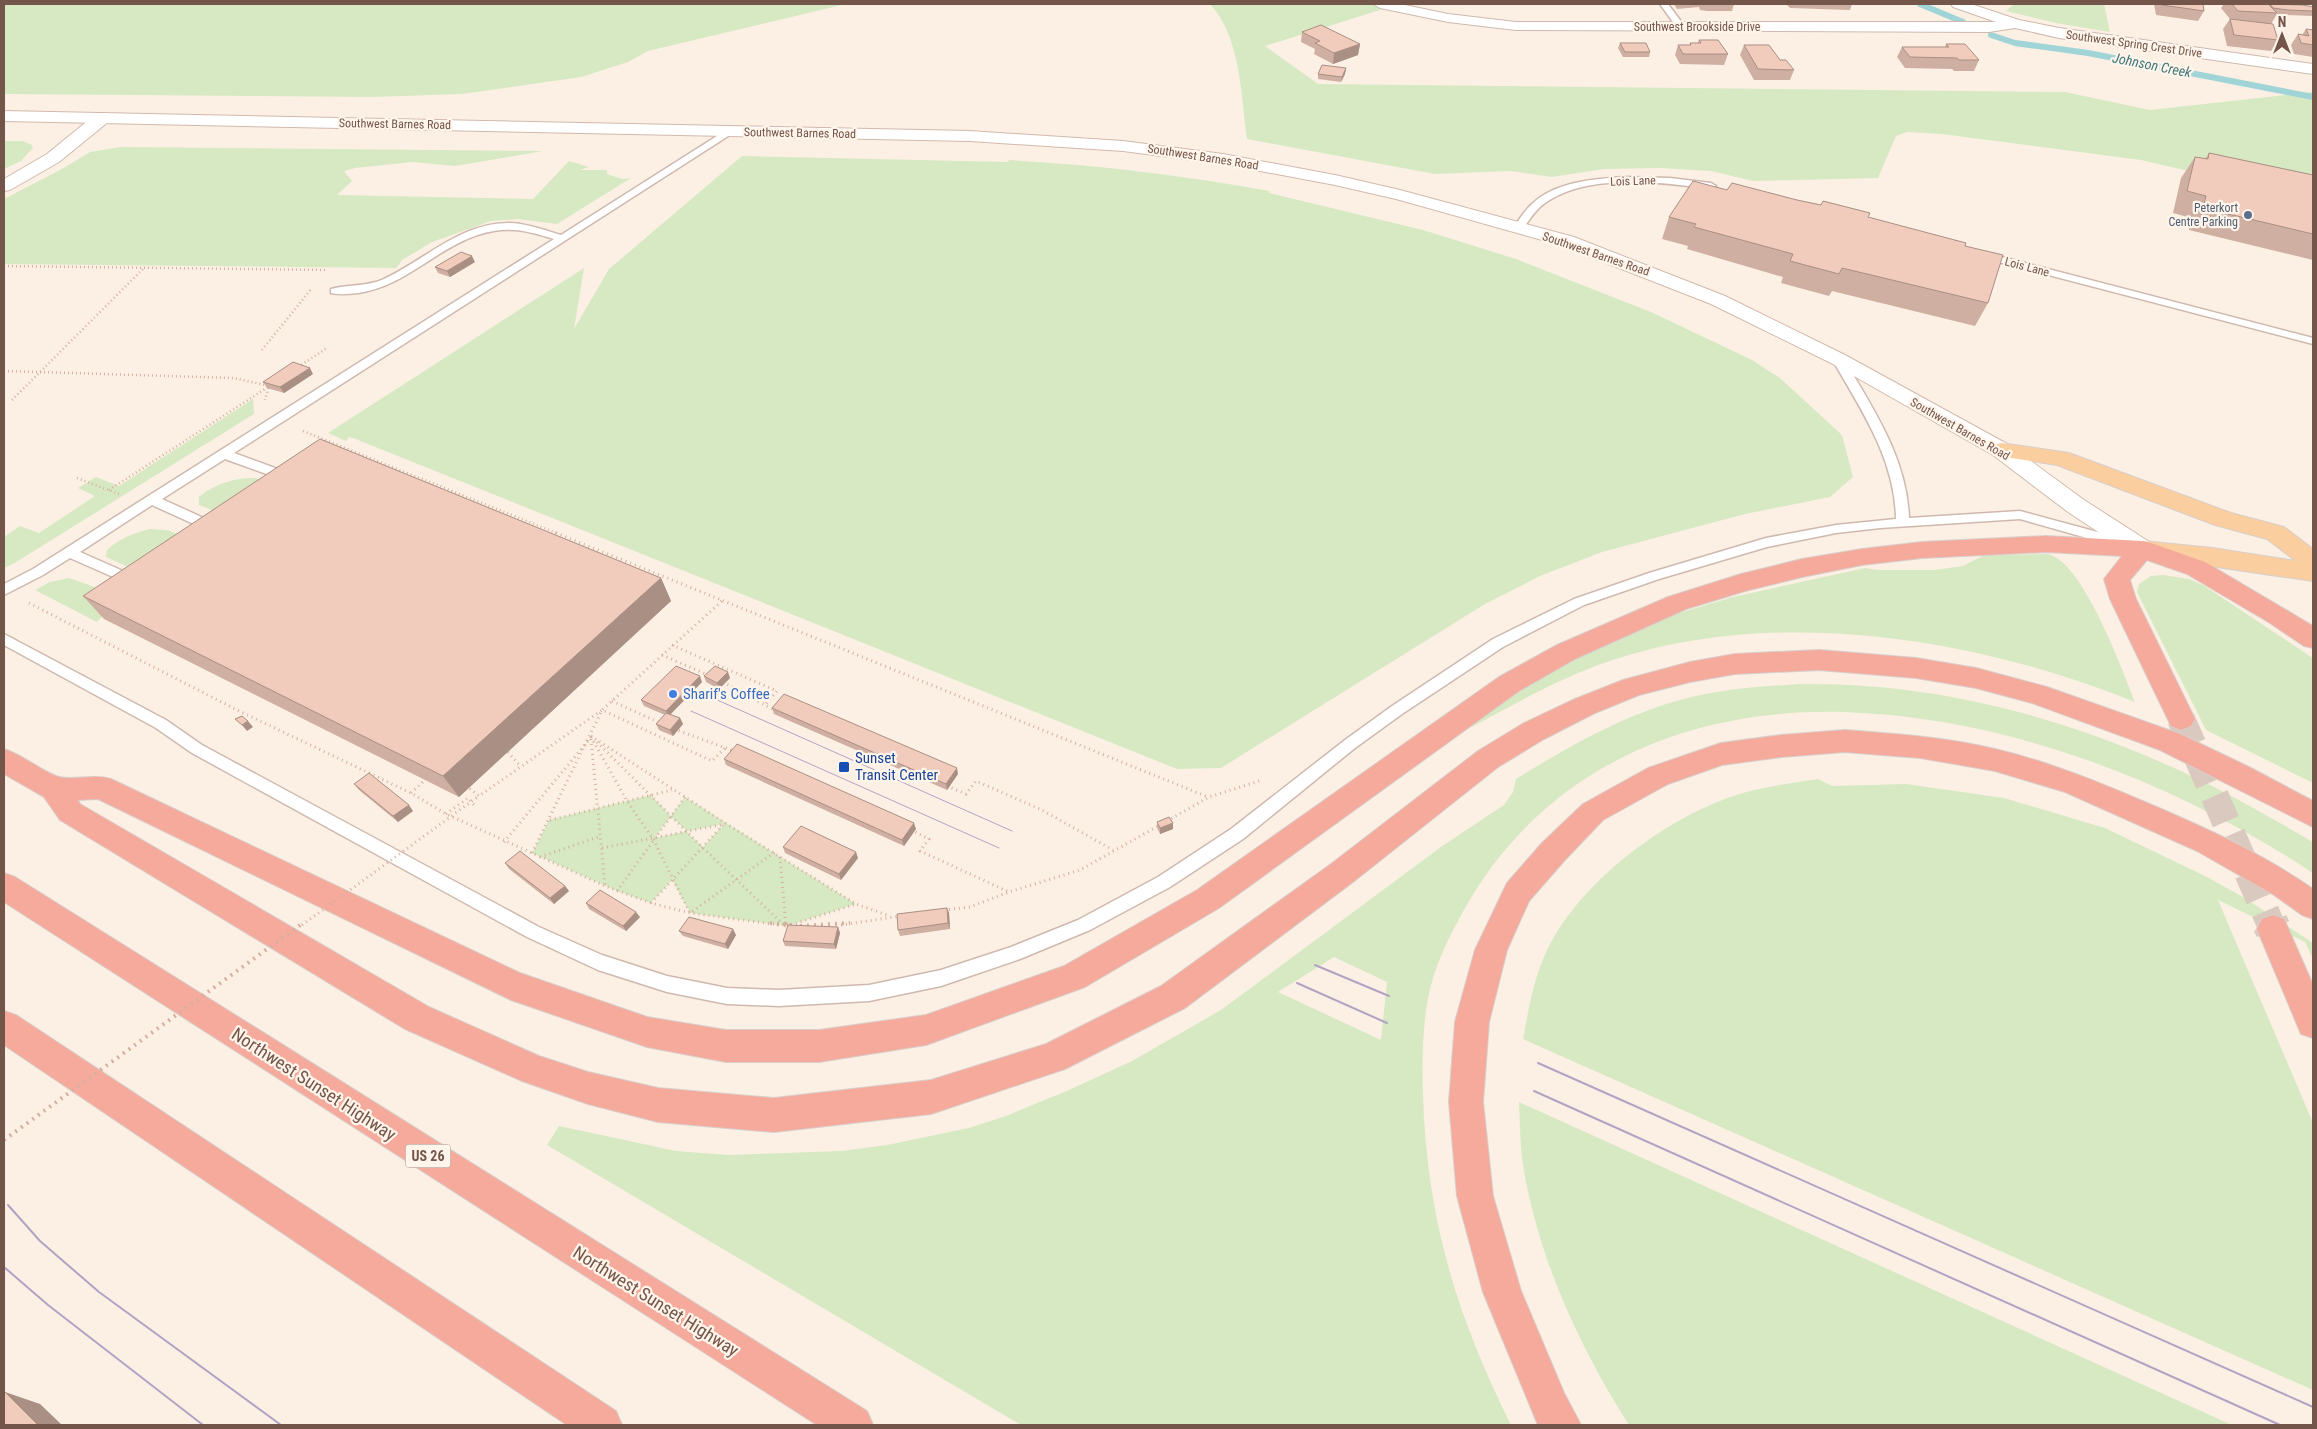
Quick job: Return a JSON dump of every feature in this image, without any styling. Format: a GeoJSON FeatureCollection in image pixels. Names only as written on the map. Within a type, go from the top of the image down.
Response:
{"type":"FeatureCollection","features":[{"type":"Feature","properties":{"kind":"highway"},"geometry":{"type":"LineString","coordinates":[[54,789],[101,787],[511,985],[647,1032],[726,1046],[819,1046],[926,1030],[1074,977],[1208,899],[1509,684],[1566,652],[1677,603],[1741,583],[1802,568],[1922,550],[2046,544],[2142,549],[2196,568],[2271,611],[2313,639]]}},
{"type":"Feature","properties":{"kind":"highway"},"geometry":{"type":"LineString","coordinates":[[2142,549],[2117,579],[2122,600],[2181,718]]}},
{"type":"Feature","properties":{"kind":"highway"},"geometry":{"type":"LineString","coordinates":[[4,760],[54,789],[70,812],[426,1022],[534,1070],[588,1088],[658,1105],[774,1115],[931,1097],[1053,1058],[1173,997],[1342,873],[1488,759],[1519,740],[1586,706],[1633,687],[1690,672],[1734,664],[1819,660],[1916,668],[1976,678],[2037,694],[2170,742],[2239,775],[2313,815]]}},
{"type":"Feature","properties":{"kind":"highway"},"geometry":{"type":"LineString","coordinates":[[1561,1425],[1550,1407],[1502,1292],[1476,1196],[1466,1102],[1472,1022],[1491,950],[1518,892],[1553,852],[1594,812],[1658,776],[1721,754],[1781,746],[1845,741],[1920,747],[1995,760],[2073,783],[2208,842],[2285,886],[2313,906]]}},
{"type":"Feature","properties":{"kind":"highway","name":"Northwest Sunset Highway"},"geometry":{"type":"LineString","coordinates":[[4,886],[853,1425]]}},
{"type":"Feature","properties":{"kind":"highway"},"geometry":{"type":"LineString","coordinates":[[2273,929],[2313,1023]]}},
{"type":"Feature","properties":{"kind":"highway"},"geometry":{"type":"LineString","coordinates":[[4,1026],[572,1414],[602,1425]]}},
{"type":"Feature","properties":{"kind":"main road","name":"Southwest Brookside Drive"},"geometry":{"type":"LineString","coordinates":[[1380,4],[1433,16],[1502,25],[1989,28],[2015,24]]}},
{"type":"Feature","properties":{"kind":"main road","name":"Southwest Spring Crest Drive"},"geometry":{"type":"LineString","coordinates":[[1958,4],[2015,24],[2059,33],[2313,69]]}},
{"type":"Feature","properties":{"kind":"main road","name":"Southwest Barnes Road"},"geometry":{"type":"LineString","coordinates":[[4,116],[989,137],[1065,141],[1183,153],[1335,180],[1567,241],[1688,287],[1838,359],[2000,450],[2076,506],[2142,549],[2212,556],[2313,572]]}},
{"type":"Feature","properties":{"kind":"main road"},"geometry":{"type":"LineString","coordinates":[[4,186],[53,158],[102,118]]}},
{"type":"Feature","properties":{"kind":"main road"},"geometry":{"type":"LineString","coordinates":[[2000,450],[2061,458],[2223,519],[2275,533],[2313,562]]}},
{"type":"Feature","properties":{"kind":"lane"},"geometry":{"type":"LineString","coordinates":[[1664,4],[1681,27]]}},
{"type":"Feature","properties":{"kind":"lane"},"geometry":{"type":"LineString","coordinates":[[4,590],[69,552],[225,454],[731,131]]}},
{"type":"Feature","properties":{"kind":"lane","name":"Lois Lane"},"geometry":{"type":"LineString","coordinates":[[1518,228],[1538,202],[1562,192],[1591,184],[1628,179],[1674,181],[1724,189]]}},
{"type":"Feature","properties":{"kind":"lane"},"geometry":{"type":"LineString","coordinates":[[401,274],[410,258],[429,247],[460,240],[489,228],[520,227],[562,238]]}},
{"type":"Feature","properties":{"kind":"lane"},"geometry":{"type":"LineString","coordinates":[[335,291],[354,291],[371,288],[401,274],[435,266],[453,255],[460,240]]}},
{"type":"Feature","properties":{"kind":"lane","name":"Lois Lane"},"geometry":{"type":"LineString","coordinates":[[1969,252],[2313,341]]}},
{"type":"Feature","properties":{"kind":"lane"},"geometry":{"type":"LineString","coordinates":[[1838,359],[1880,432],[1897,473],[1904,502],[1903,522]]}},
{"type":"Feature","properties":{"kind":"lane"},"geometry":{"type":"LineString","coordinates":[[225,454],[303,483]]}},
{"type":"Feature","properties":{"kind":"lane"},"geometry":{"type":"LineString","coordinates":[[148,502],[229,534]]}},
{"type":"Feature","properties":{"kind":"lane"},"geometry":{"type":"LineString","coordinates":[[4,639],[161,724],[197,749],[533,932],[598,962],[667,984],[727,996],[779,998],[860,993],[941,978],[1014,954],[1084,924],[1156,887],[1237,834],[1350,744],[1433,685],[1498,643],[1579,602],[1664,573],[1766,543],[1836,529],[1903,522],[2020,514],[2142,549]]}},
{"type":"Feature","properties":{"kind":"lane"},"geometry":{"type":"LineString","coordinates":[[69,552],[150,588]]}},
{"type":"Feature","properties":{"kind":"path"},"geometry":{"type":"LineString","coordinates":[[4,266],[328,269],[322,276]]}},
{"type":"Feature","properties":{"kind":"path"},"geometry":{"type":"LineString","coordinates":[[12,400],[145,268]]}},
{"type":"Feature","properties":{"kind":"path"},"geometry":{"type":"LineString","coordinates":[[262,350],[316,283]]}},
{"type":"Feature","properties":{"kind":"path"},"geometry":{"type":"LineString","coordinates":[[294,370],[327,348]]}},
{"type":"Feature","properties":{"kind":"path"},"geometry":{"type":"LineString","coordinates":[[4,371],[218,376],[248,380],[269,386]]}},
{"type":"Feature","properties":{"kind":"path"},"geometry":{"type":"LineString","coordinates":[[109,490],[277,381]]}},
{"type":"Feature","properties":{"kind":"path"},"geometry":{"type":"LineString","coordinates":[[269,386],[262,414],[1209,797],[1080,870],[1009,892],[970,907],[941,911]]}},
{"type":"Feature","properties":{"kind":"path"},"geometry":{"type":"LineString","coordinates":[[77,478],[148,502]]}},
{"type":"Feature","properties":{"kind":"path"},"geometry":{"type":"LineString","coordinates":[[4,590],[237,710],[411,794],[446,814],[504,842],[618,891],[652,903],[690,913],[786,926],[838,924],[902,916]]}},
{"type":"Feature","properties":{"kind":"path"},"geometry":{"type":"LineString","coordinates":[[4,1140],[472,804],[478,796],[602,710],[722,601]]}},
{"type":"Feature","properties":{"kind":"path"},"geometry":{"type":"LineString","coordinates":[[672,645],[777,692],[764,706]]}},
{"type":"Feature","properties":{"kind":"path"},"geometry":{"type":"LineString","coordinates":[[662,655],[711,677]]}},
{"type":"Feature","properties":{"kind":"path"},"geometry":{"type":"LineString","coordinates":[[719,680],[764,706],[781,713]]}},
{"type":"Feature","properties":{"kind":"path"},"geometry":{"type":"LineString","coordinates":[[612,701],[663,724]]}},
{"type":"Feature","properties":{"kind":"path"},"geometry":{"type":"LineString","coordinates":[[532,854],[602,710]]}},
{"type":"Feature","properties":{"kind":"path"},"geometry":{"type":"LineString","coordinates":[[602,710],[712,761],[726,747]]}},
{"type":"Feature","properties":{"kind":"path"},"geometry":{"type":"LineString","coordinates":[[672,728],[743,755]]}},
{"type":"Feature","properties":{"kind":"path"},"geometry":{"type":"LineString","coordinates":[[591,736],[685,798],[775,852],[780,857],[856,904],[892,917]]}},
{"type":"Feature","properties":{"kind":"path"},"geometry":{"type":"LineString","coordinates":[[591,736],[702,848],[786,926]]}},
{"type":"Feature","properties":{"kind":"path"},"geometry":{"type":"LineString","coordinates":[[591,736],[627,801],[653,839],[690,913]]}},
{"type":"Feature","properties":{"kind":"path"},"geometry":{"type":"LineString","coordinates":[[591,736],[605,886]]}},
{"type":"Feature","properties":{"kind":"path"},"geometry":{"type":"LineString","coordinates":[[504,842],[591,736]]}},
{"type":"Feature","properties":{"kind":"path"},"geometry":{"type":"LineString","coordinates":[[508,752],[522,766]]}},
{"type":"Feature","properties":{"kind":"path"},"geometry":{"type":"LineString","coordinates":[[411,794],[425,780]]}},
{"type":"Feature","properties":{"kind":"path"},"geometry":{"type":"LineString","coordinates":[[468,780],[469,788],[478,796]]}},
{"type":"Feature","properties":{"kind":"path"},"geometry":{"type":"LineString","coordinates":[[940,783],[966,794],[976,781],[1042,810],[1114,850]]}},
{"type":"Feature","properties":{"kind":"path"},"geometry":{"type":"LineString","coordinates":[[549,820],[673,790]]}},
{"type":"Feature","properties":{"kind":"path"},"geometry":{"type":"LineString","coordinates":[[446,814],[468,798],[472,804]]}},
{"type":"Feature","properties":{"kind":"path"},"geometry":{"type":"LineString","coordinates":[[618,891],[653,839],[685,798]]}},
{"type":"Feature","properties":{"kind":"path"},"geometry":{"type":"LineString","coordinates":[[602,848],[725,823]]}},
{"type":"Feature","properties":{"kind":"path"},"geometry":{"type":"LineString","coordinates":[[652,903],[725,823]]}},
{"type":"Feature","properties":{"kind":"path"},"geometry":{"type":"LineString","coordinates":[[903,827],[929,839],[920,851],[1009,892]]}},
{"type":"Feature","properties":{"kind":"path"},"geometry":{"type":"LineString","coordinates":[[540,857],[600,836]]}},
{"type":"Feature","properties":{"kind":"path"},"geometry":{"type":"LineString","coordinates":[[690,913],[775,852]]}},
{"type":"Feature","properties":{"kind":"path"},"geometry":{"type":"LineString","coordinates":[[780,857],[786,926]]}},
{"type":"Feature","properties":{"kind":"path"},"geometry":{"type":"LineString","coordinates":[[786,926],[856,904]]}},
{"type":"Feature","properties":{"kind":"green space"},"geometry":{"type":"Polygon","coordinates":[[[4,4],[846,4],[648,51],[628,62],[581,77],[462,94],[372,97],[4,94],[4,4]]]}},
{"type":"Feature","properties":{"kind":"green space"},"geometry":{"type":"Polygon","coordinates":[[[1210,4],[1399,4],[1265,46],[1318,84],[2065,92],[2150,110],[2313,92],[2313,200],[2141,160],[1942,134],[1907,132],[1896,136],[1878,178],[1753,181],[1711,171],[1660,168],[1604,169],[1552,177],[1511,171],[1435,174],[1247,139],[1241,86],[1234,50],[1228,33],[1210,4]]]}},
{"type":"Feature","properties":{"kind":"green space"},"geometry":{"type":"Polygon","coordinates":[[[2014,4],[2104,4],[2110,32],[2056,23],[2006,11],[2014,4]]]}},
{"type":"Feature","properties":{"kind":"green space"},"geometry":{"type":"Polygon","coordinates":[[[4,141],[23,141],[32,145],[33,148],[21,161],[4,169],[4,141]]]}},
{"type":"Feature","properties":{"kind":"green space"},"geometry":{"type":"Polygon","coordinates":[[[120,147],[543,151],[455,166],[412,162],[355,168],[344,171],[352,181],[337,195],[533,199],[569,161],[589,167],[580,170],[607,170],[607,174],[622,179],[631,178],[557,224],[517,219],[491,221],[432,242],[402,260],[396,268],[4,264],[4,199],[90,152],[120,147]]]}},
{"type":"Feature","properties":{"kind":"green space"},"geometry":{"type":"Polygon","coordinates":[[[742,156],[1008,162],[1009,160],[1172,175],[1269,191],[1269,193],[1423,230],[1516,259],[1651,312],[1752,360],[1781,379],[1842,435],[1853,477],[1830,497],[1745,514],[1602,552],[1540,576],[1485,604],[1221,768],[1177,769],[353,438],[349,437],[346,441],[328,433],[584,268],[574,329],[609,269],[742,156]]]}},
{"type":"Feature","properties":{"kind":"green space"},"geometry":{"type":"Polygon","coordinates":[[[253,399],[254,414],[4,568],[4,537],[20,526],[39,533],[95,496],[78,488],[96,477],[119,486],[253,399]]]}},
{"type":"Feature","properties":{"kind":"green space"},"geometry":{"type":"Polygon","coordinates":[[[256,478],[285,490],[239,521],[199,505],[199,497],[211,488],[233,480],[256,478]]]}},
{"type":"Feature","properties":{"kind":"green space"},"geometry":{"type":"Polygon","coordinates":[[[150,529],[167,530],[204,544],[153,578],[106,557],[107,550],[117,542],[133,534],[150,529]]]}},
{"type":"Feature","properties":{"kind":"green space"},"geometry":{"type":"Polygon","coordinates":[[[2048,554],[2061,561],[2075,576],[2087,596],[2111,643],[2135,702],[2074,680],[2010,661],[1943,646],[1875,636],[1807,632],[1739,635],[1673,644],[1610,661],[1556,683],[1470,728],[1484,714],[1560,666],[1662,618],[1733,597],[1865,568],[1877,570],[1934,570],[1963,566],[1984,555],[2048,554]]]}},
{"type":"Feature","properties":{"kind":"green space"},"geometry":{"type":"Polygon","coordinates":[[[2163,575],[2189,579],[2203,585],[2313,658],[2313,783],[2206,730],[2137,592],[2139,584],[2151,576],[2163,575]]]}},
{"type":"Feature","properties":{"kind":"green space"},"geometry":{"type":"Polygon","coordinates":[[[69,578],[109,592],[112,605],[97,622],[35,590],[50,582],[69,578]]]}},
{"type":"Feature","properties":{"kind":"green space"},"geometry":{"type":"Polygon","coordinates":[[[1800,684],[1853,685],[1905,690],[1956,698],[2007,709],[2057,723],[2106,740],[2202,781],[2311,841],[2313,843],[2313,873],[2260,840],[2205,811],[2148,784],[2089,761],[2029,741],[1967,727],[1905,717],[1843,712],[1785,714],[1729,721],[1676,735],[1625,756],[1578,783],[1535,818],[1498,859],[1465,908],[1438,963],[1428,998],[1424,1028],[1424,1118],[1433,1200],[1441,1239],[1463,1313],[1477,1350],[1511,1425],[1021,1425],[547,1145],[559,1126],[676,1151],[728,1155],[842,1151],[887,1145],[969,1128],[1006,1116],[1132,1061],[1221,1010],[1441,847],[1504,805],[1513,792],[1516,779],[1563,751],[1612,725],[1638,714],[1690,697],[1727,690],[1800,684]],[[1334,957],[1278,992],[1381,1040],[1387,982],[1334,957]]]}},
{"type":"Feature","properties":{"kind":"green space"},"geometry":{"type":"Polygon","coordinates":[[[1818,779],[1832,786],[1906,784],[2004,798],[2105,828],[2205,876],[2243,897],[2313,943],[2313,959],[2305,942],[2218,900],[2313,1123],[2313,1390],[1523,1039],[1531,1000],[1542,962],[1556,934],[1575,907],[1598,881],[1654,836],[1684,818],[1714,804],[1743,793],[1818,779]]]}},
{"type":"Feature","properties":{"kind":"green space"},"geometry":{"type":"Polygon","coordinates":[[[651,795],[671,816],[685,797],[856,904],[787,926],[690,913],[672,880],[651,903],[617,891],[532,853],[549,820],[651,795]],[[671,817],[654,838],[687,831],[671,817]],[[724,824],[688,831],[687,832],[703,847],[724,824]]]}},
{"type":"Feature","properties":{"kind":"green space"},"geometry":{"type":"Polygon","coordinates":[[[1519,1102],[2232,1425],[1629,1425],[1578,1335],[1551,1271],[1531,1205],[1524,1171],[1519,1102]]]}},
{"type":"Feature","properties":{"kind":"building"},"geometry":{"type":"Polygon","coordinates":[[[2203,4],[2204,11],[2162,5],[2203,4]]]}},
{"type":"Feature","properties":{"kind":"building"},"geometry":{"type":"Polygon","coordinates":[[[2232,4],[2268,4],[2277,13],[2238,11],[2232,4]]]}},
{"type":"Feature","properties":{"kind":"building"},"geometry":{"type":"Polygon","coordinates":[[[2270,4],[2303,5],[2313,7],[2313,11],[2273,8],[2270,4]]]}},
{"type":"Feature","properties":{"kind":"building"},"geometry":{"type":"Polygon","coordinates":[[[2230,19],[2273,24],[2278,40],[2234,35],[2230,19]]]}},
{"type":"Feature","properties":{"kind":"building"},"geometry":{"type":"Polygon","coordinates":[[[1321,25],[1360,44],[1334,53],[1315,43],[1320,41],[1302,32],[1321,25]]]}},
{"type":"Feature","properties":{"kind":"building"},"geometry":{"type":"Polygon","coordinates":[[[2306,29],[2313,30],[2313,45],[2301,43],[2298,34],[2309,36],[2306,29]]]}},
{"type":"Feature","properties":{"kind":"building"},"geometry":{"type":"Polygon","coordinates":[[[1699,40],[1718,40],[1728,54],[1683,54],[1678,45],[1701,43],[1699,40]]]}},
{"type":"Feature","properties":{"kind":"building"},"geometry":{"type":"Polygon","coordinates":[[[1620,43],[1646,43],[1650,52],[1625,52],[1620,43]]]}},
{"type":"Feature","properties":{"kind":"building"},"geometry":{"type":"Polygon","coordinates":[[[1946,44],[1965,44],[1979,60],[1910,57],[1902,47],[1949,47],[1946,44]]]}},
{"type":"Feature","properties":{"kind":"building"},"geometry":{"type":"Polygon","coordinates":[[[1744,45],[1769,45],[1780,60],[1786,60],[1794,70],[1758,69],[1744,45]]]}},
{"type":"Feature","properties":{"kind":"building"},"geometry":{"type":"Polygon","coordinates":[[[1322,65],[1346,68],[1342,77],[1318,74],[1322,65]]]}},
{"type":"Feature","properties":{"kind":"building"},"geometry":{"type":"Polygon","coordinates":[[[2209,153],[2313,175],[2313,234],[2203,208],[2206,196],[2187,191],[2195,157],[2208,159],[2209,153]]]}},
{"type":"Feature","properties":{"kind":"building"},"geometry":{"type":"Polygon","coordinates":[[[1693,181],[1727,190],[1732,183],[1821,205],[1823,201],[1870,213],[1868,217],[1966,243],[1965,246],[2003,255],[1988,303],[1842,268],[1839,274],[1790,261],[1793,254],[1694,227],[1696,224],[1669,217],[1693,181]]]}},
{"type":"Feature","properties":{"kind":"building"},"geometry":{"type":"Polygon","coordinates":[[[461,252],[472,256],[447,271],[435,267],[461,252]]]}},
{"type":"Feature","properties":{"kind":"building"},"geometry":{"type":"Polygon","coordinates":[[[293,362],[310,368],[280,387],[263,382],[293,362]]]}},
{"type":"Feature","properties":{"kind":"building"},"geometry":{"type":"Polygon","coordinates":[[[320,439],[661,578],[443,776],[83,596],[320,439]]]}},
{"type":"Feature","properties":{"kind":"building","name":"Sharif's Coffee"},"geometry":{"type":"Polygon","coordinates":[[[676,666],[700,676],[666,711],[641,700],[676,666]]]}},
{"type":"Feature","properties":{"kind":"building"},"geometry":{"type":"Polygon","coordinates":[[[715,666],[728,672],[717,683],[704,676],[715,666]]]}},
{"type":"Feature","properties":{"kind":"building"},"geometry":{"type":"Polygon","coordinates":[[[784,694],[957,768],[946,784],[772,708],[784,694]]]}},
{"type":"Feature","properties":{"kind":"building"},"geometry":{"type":"Polygon","coordinates":[[[666,713],[680,718],[670,730],[656,724],[666,713]]]}},
{"type":"Feature","properties":{"kind":"building"},"geometry":{"type":"Polygon","coordinates":[[[242,716],[248,721],[242,725],[235,719],[242,716]]]}},
{"type":"Feature","properties":{"kind":"building"},"geometry":{"type":"Polygon","coordinates":[[[737,744],[914,823],[902,840],[724,759],[737,744]]]}},
{"type":"Feature","properties":{"kind":"building"},"geometry":{"type":"Polygon","coordinates":[[[369,773],[409,805],[393,816],[354,784],[369,773]]]}},
{"type":"Feature","properties":{"kind":"building"},"geometry":{"type":"Polygon","coordinates":[[[1169,817],[1173,823],[1160,828],[1157,822],[1169,817]]]}},
{"type":"Feature","properties":{"kind":"building"},"geometry":{"type":"Polygon","coordinates":[[[801,826],[856,852],[839,874],[783,847],[801,826]]]}},
{"type":"Feature","properties":{"kind":"building"},"geometry":{"type":"Polygon","coordinates":[[[520,851],[565,886],[550,898],[505,863],[520,851]]]}},
{"type":"Feature","properties":{"kind":"building"},"geometry":{"type":"Polygon","coordinates":[[[600,890],[636,912],[623,926],[586,903],[600,890]]]}},
{"type":"Feature","properties":{"kind":"building"},"geometry":{"type":"Polygon","coordinates":[[[947,908],[948,923],[898,930],[897,914],[947,908]]]}},
{"type":"Feature","properties":{"kind":"building"},"geometry":{"type":"Polygon","coordinates":[[[689,917],[733,929],[725,944],[679,931],[689,917]]]}},
{"type":"Feature","properties":{"kind":"building"},"geometry":{"type":"Polygon","coordinates":[[[788,925],[838,927],[834,944],[783,941],[788,925]]]}},
{"type":"Feature","properties":{"kind":"building"},"geometry":{"type":"Polygon","coordinates":[[[5,1392],[38,1425],[4,1425],[5,1392]]]}},
{"type":"Feature","properties":{"kind":"waterway","name":"Johnson Creek"},"geometry":{"type":"LineString","coordinates":[[1920,4],[1963,22]]}},
{"type":"Feature","properties":{"kind":"waterway","name":"Johnson Creek"},"geometry":{"type":"LineString","coordinates":[[1991,35],[2015,43],[2088,53],[2313,97]]}},
{"type":"Feature","properties":{"kind":"tunnel"},"geometry":{"type":"LineString","coordinates":[[2181,719],[2271,925]]}},
{"type":"Feature","properties":{"kind":"tunnel"},"geometry":{"type":"LineString","coordinates":[[2271,925],[2273,929]]}},
{"type":"Feature","properties":{"kind":"tram line"},"geometry":{"type":"LineString","coordinates":[[706,695],[1012,831]]}},
{"type":"Feature","properties":{"kind":"tram line"},"geometry":{"type":"LineString","coordinates":[[691,711],[999,848]]}},
{"type":"Feature","properties":{"kind":"tram line"},"geometry":{"type":"LineString","coordinates":[[1315,965],[1389,996]]}},
{"type":"Feature","properties":{"kind":"tram line"},"geometry":{"type":"LineString","coordinates":[[1297,983],[1387,1023]]}},
{"type":"Feature","properties":{"kind":"tram line"},"geometry":{"type":"LineString","coordinates":[[1538,1063],[2313,1407]]}},
{"type":"Feature","properties":{"kind":"tram line"},"geometry":{"type":"LineString","coordinates":[[1534,1091],[2280,1425]]}},
{"type":"Feature","properties":{"kind":"tram line"},"geometry":{"type":"LineString","coordinates":[[8,1205],[40,1241],[99,1292],[281,1425]]}},
{"type":"Feature","properties":{"kind":"tram line"},"geometry":{"type":"LineString","coordinates":[[4,1267],[48,1305],[203,1425]]}},
{"type":"Feature","properties":{"kind":"place","name":"Peterkort Centre Parking"},"geometry":{"type":"Point","coordinates":[2248,215]}},
{"type":"Feature","properties":{"kind":"place","name":"Sharif's Coffee"},"geometry":{"type":"Point","coordinates":[673,694]}},
{"type":"Feature","properties":{"kind":"place","name":"Sunset Transit Center"},"geometry":{"type":"Point","coordinates":[844,767]}}]}
